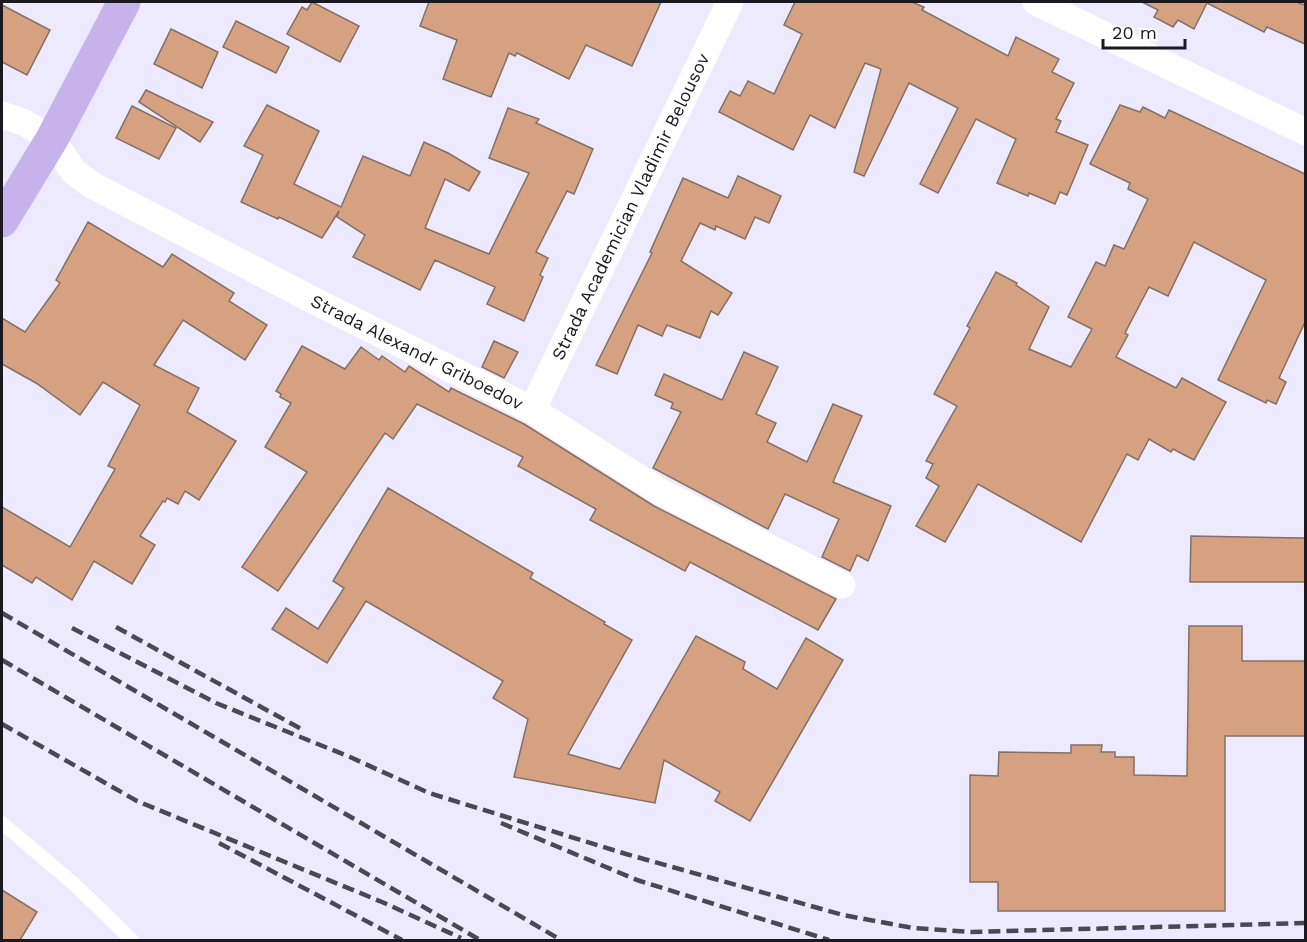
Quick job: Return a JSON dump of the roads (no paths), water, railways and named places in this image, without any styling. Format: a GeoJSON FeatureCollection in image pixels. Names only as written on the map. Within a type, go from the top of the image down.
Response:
{"type":"FeatureCollection","features":[{"type":"Feature","properties":{"kind":"main road"},"geometry":{"type":"LineString","coordinates":[[2,221],[52,139],[124,2]]}},
{"type":"Feature","properties":{"kind":"street","name":"Strada Academician Vladimir Belousov"},"geometry":{"type":"LineString","coordinates":[[531,410],[730,2]]}},
{"type":"Feature","properties":{"kind":"street"},"geometry":{"type":"LineString","coordinates":[[1036,2],[1305,132]]}},
{"type":"Feature","properties":{"kind":"street","name":"Strada Alexandr Griboedov"},"geometry":{"type":"LineString","coordinates":[[2,115],[25,123],[52,139],[74,172],[92,184],[305,296],[531,410],[661,492],[842,585]]}},
{"type":"Feature","properties":{"kind":"lane"},"geometry":{"type":"LineString","coordinates":[[2,823],[75,884],[132,940]]}},
{"type":"Feature","properties":{"kind":"railway"},"geometry":{"type":"LineString","coordinates":[[2,613],[561,940]]}},
{"type":"Feature","properties":{"kind":"railway"},"geometry":{"type":"LineString","coordinates":[[116,627],[303,730]]}},
{"type":"Feature","properties":{"kind":"railway"},"geometry":{"type":"LineString","coordinates":[[72,628],[216,703],[350,757],[429,793],[626,854],[843,915],[913,928],[971,932],[1306,923]]}},
{"type":"Feature","properties":{"kind":"railway"},"geometry":{"type":"LineString","coordinates":[[2,660],[480,940]]}},
{"type":"Feature","properties":{"kind":"railway"},"geometry":{"type":"LineString","coordinates":[[2,724],[137,801],[382,902],[461,938]]}},
{"type":"Feature","properties":{"kind":"railway"},"geometry":{"type":"LineString","coordinates":[[501,823],[637,880],[829,940]]}},
{"type":"Feature","properties":{"kind":"railway"},"geometry":{"type":"LineString","coordinates":[[219,843],[402,940]]}}]}
